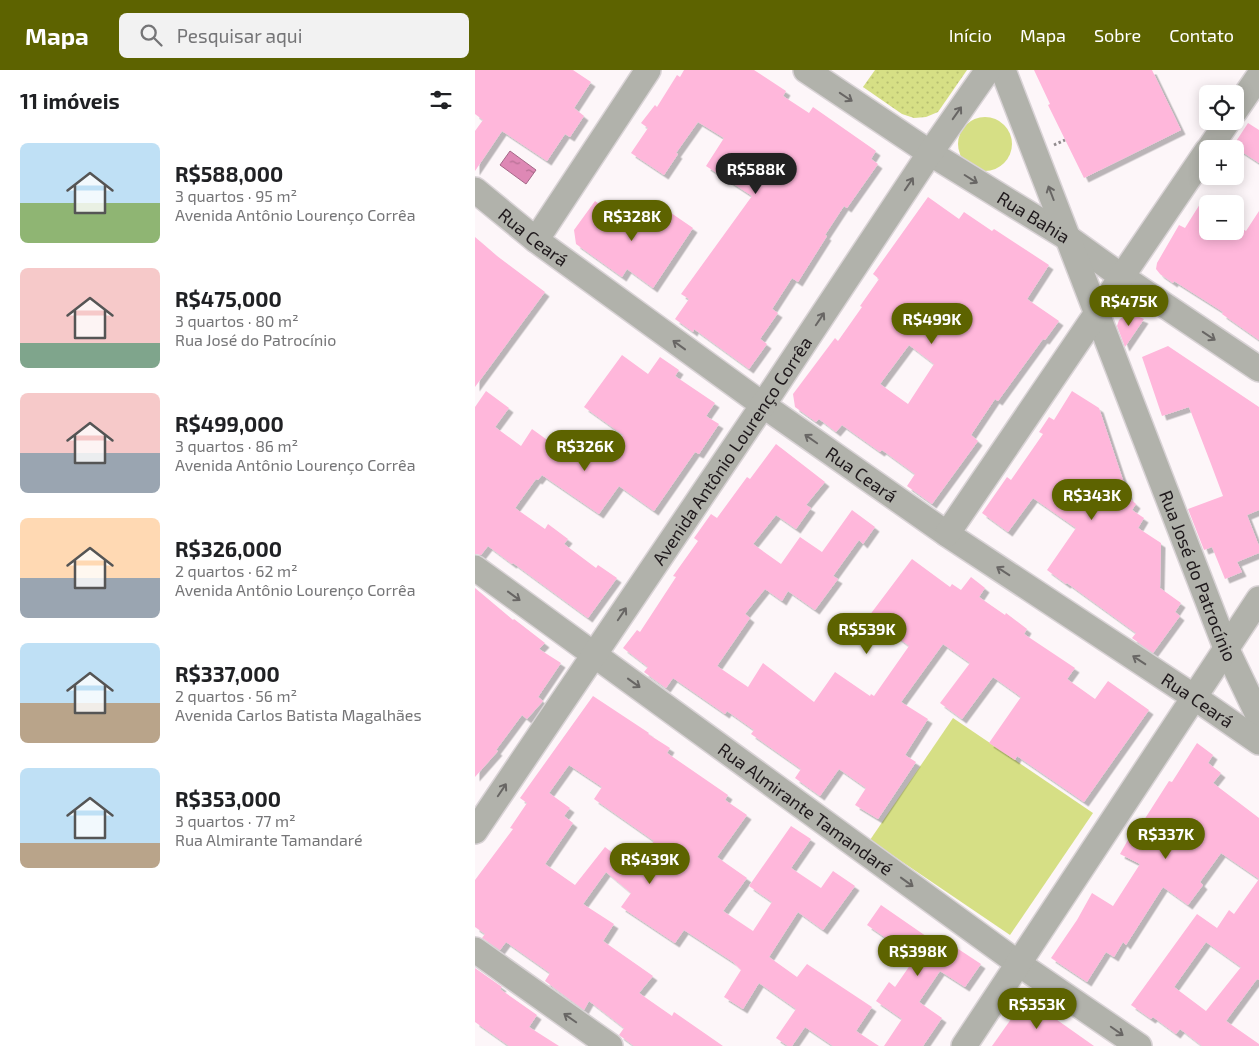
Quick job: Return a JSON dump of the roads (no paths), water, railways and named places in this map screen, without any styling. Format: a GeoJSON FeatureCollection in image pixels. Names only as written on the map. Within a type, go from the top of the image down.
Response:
{"type":"FeatureCollection","features":[{"type":"Feature","properties":{"kind":"street"},"geometry":{"type":"LineString","coordinates":[[536,240],[648,70]]}},
{"type":"Feature","properties":{"kind":"street","name":"Rua Bahia"},"geometry":{"type":"LineString","coordinates":[[806,70],[930,153],[1068,238],[1259,369]]}},
{"type":"Feature","properties":{"kind":"street","name":"Avenida Antônio Lourenço Corrêa"},"geometry":{"type":"LineString","coordinates":[[475,830],[987,70]]}},
{"type":"Feature","properties":{"kind":"street","name":"Rua José do Patrocínio"},"geometry":{"type":"LineString","coordinates":[[1003,70],[1226,648],[1259,717]]}},
{"type":"Feature","properties":{"kind":"street"},"geometry":{"type":"LineString","coordinates":[[1244,98],[1259,76]]}},
{"type":"Feature","properties":{"kind":"street"},"geometry":{"type":"LineString","coordinates":[[947,534],[1199,163]]}},
{"type":"Feature","properties":{"kind":"street","name":"Rua Ceará"},"geometry":{"type":"LineString","coordinates":[[475,190],[536,240],[763,405],[947,534],[1259,742]]}},
{"type":"Feature","properties":{"kind":"street","name":"Rua Almirante Tamandaré"},"geometry":{"type":"LineString","coordinates":[[475,568],[1019,964],[1139,1046]]}},
{"type":"Feature","properties":{"kind":"street"},"geometry":{"type":"LineString","coordinates":[[964,1046],[1259,599]]}},
{"type":"Feature","properties":{"kind":"street"},"geometry":{"type":"LineString","coordinates":[[475,950],[610,1046]]}},
{"type":"Feature","properties":{"kind":"water"},"geometry":{"type":"Polygon","coordinates":[[[510,151],[536,170],[526,184],[500,165],[510,151]]]}}]}
